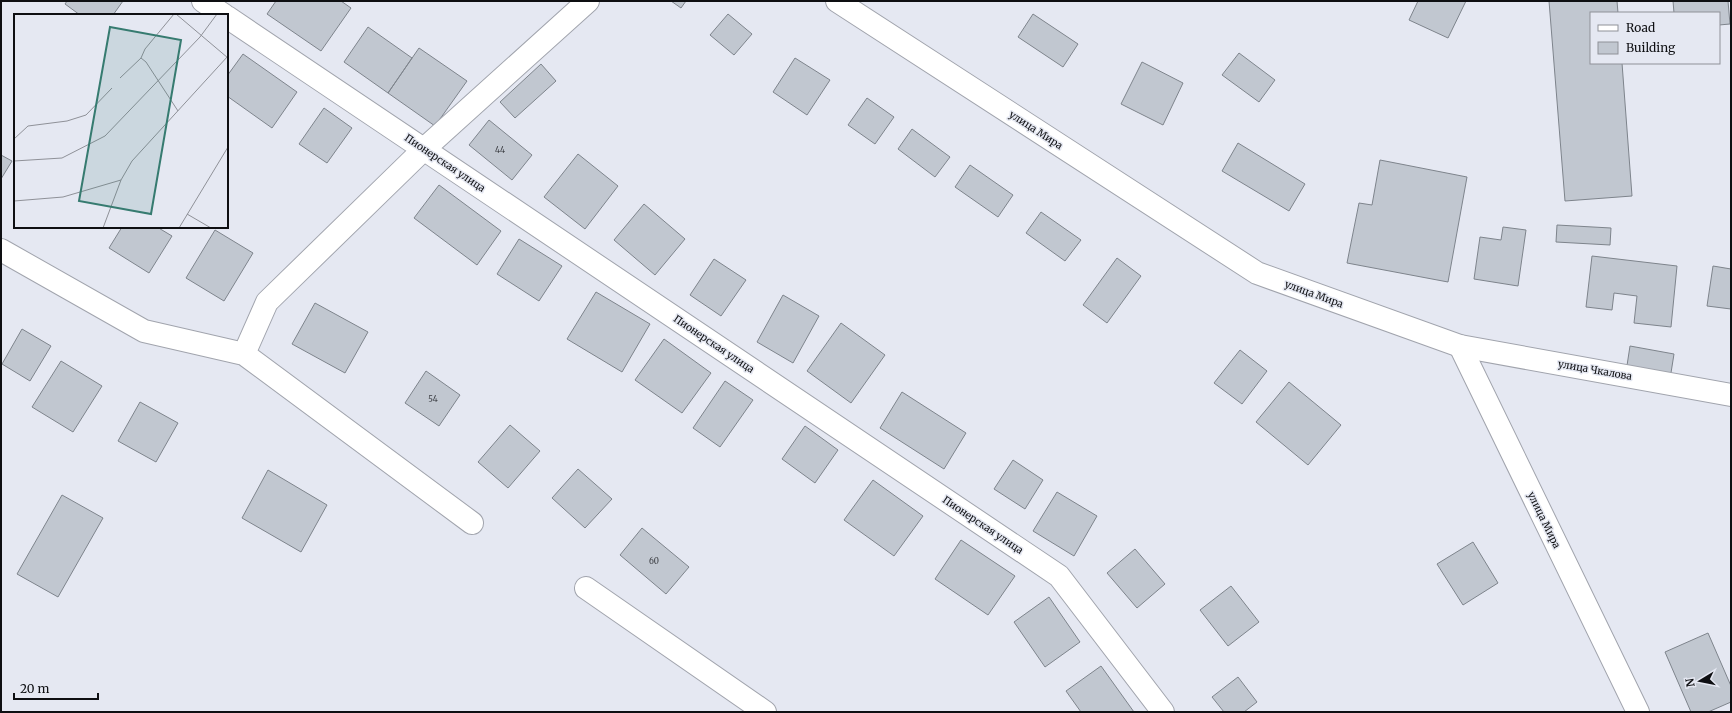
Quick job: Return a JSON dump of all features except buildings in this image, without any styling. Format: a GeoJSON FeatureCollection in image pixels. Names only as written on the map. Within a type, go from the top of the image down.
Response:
{"type":"FeatureCollection","features":[{"type":"Feature","properties":{"kind":"street"},"geometry":{"type":"LineString","coordinates":[[203,1],[222,14]]}},
{"type":"Feature","properties":{"kind":"street"},"geometry":{"type":"LineString","coordinates":[[244,354],[267,302],[424,149],[588,1]]}},
{"type":"Feature","properties":{"kind":"street","name":"улица Мира"},"geometry":{"type":"LineString","coordinates":[[837,1],[1257,273],[1460,346],[1638,712]]}},
{"type":"Feature","properties":{"kind":"street","name":"Пионерская улица"},"geometry":{"type":"LineString","coordinates":[[228,18],[1059,576],[1163,712]]}},
{"type":"Feature","properties":{"kind":"street"},"geometry":{"type":"LineString","coordinates":[[1,250],[144,331],[244,354],[472,523]]}},
{"type":"Feature","properties":{"kind":"street","name":"улица Чкалова"},"geometry":{"type":"LineString","coordinates":[[1460,346],[1731,395]]}},
{"type":"Feature","properties":{"kind":"street"},"geometry":{"type":"LineString","coordinates":[[586,588],[765,712]]}}]}
